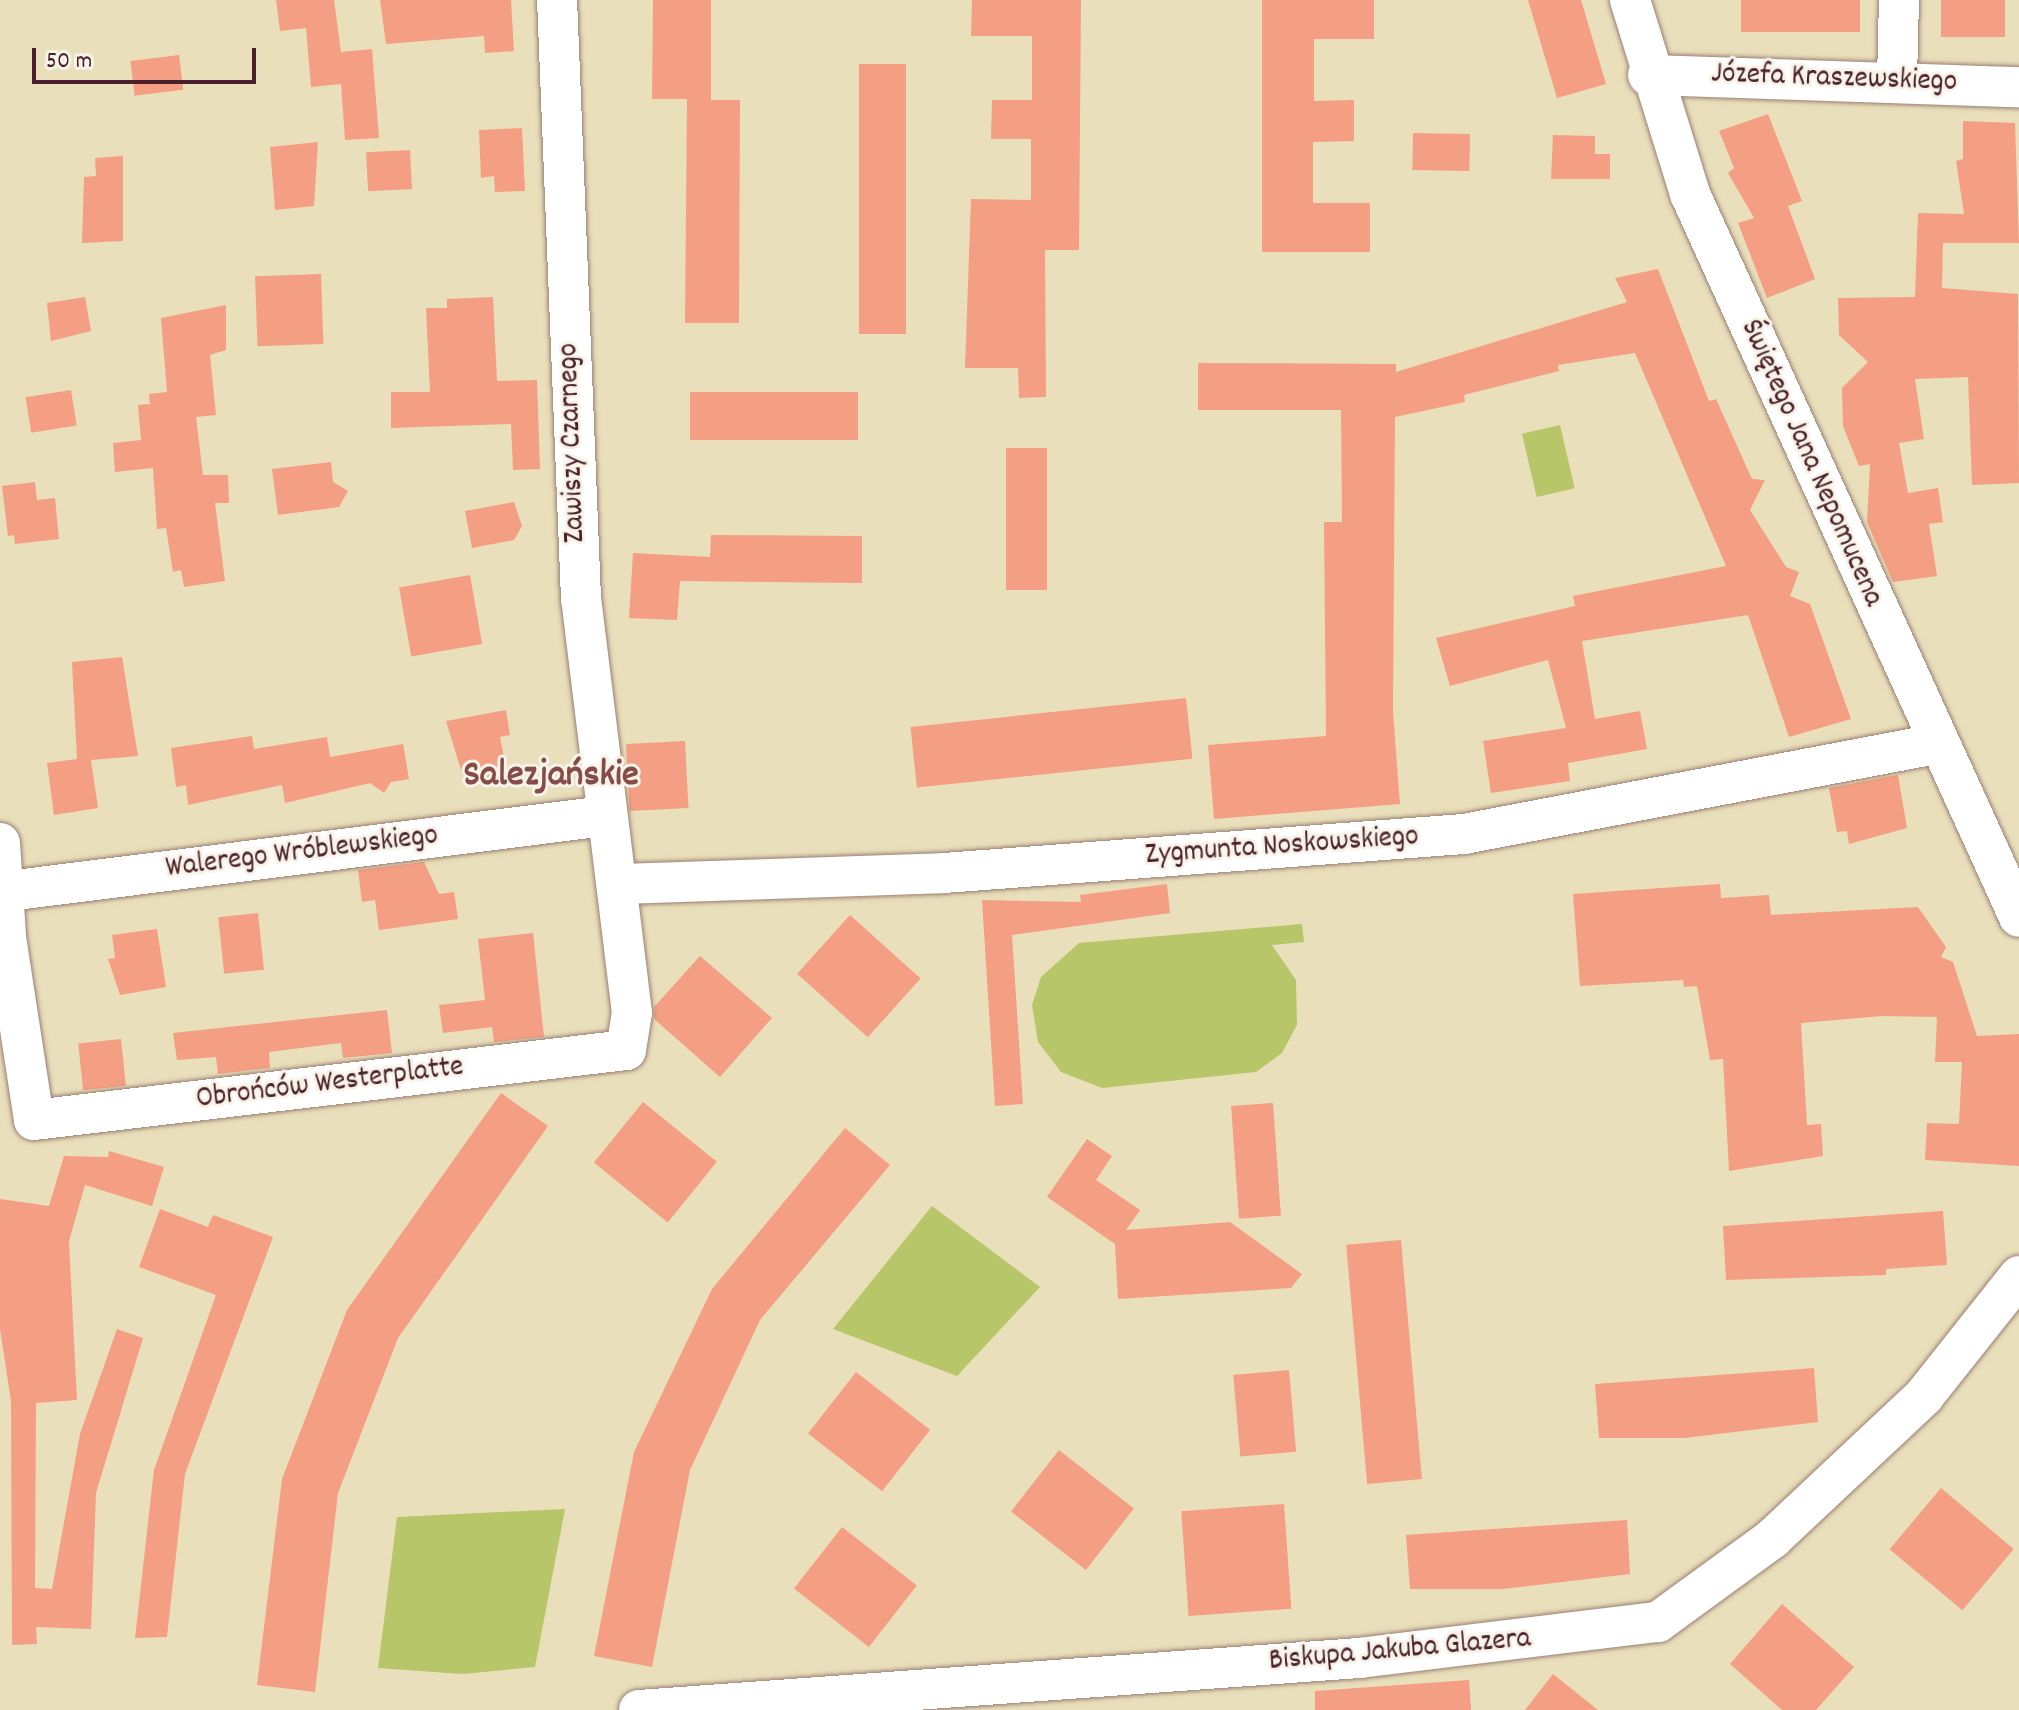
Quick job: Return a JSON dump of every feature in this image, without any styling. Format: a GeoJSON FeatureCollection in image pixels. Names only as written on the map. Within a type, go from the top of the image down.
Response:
{"type":"FeatureCollection","features":[{"type":"Feature","properties":{"kind":"street","name":"Zawiszy Czarnego"},"geometry":{"type":"LineString","coordinates":[[557,0],[581,599],[605,816],[619,884],[632,1013],[626,1050]]}},
{"type":"Feature","properties":{"kind":"street","name":"Świętego Jana Nepomucena"},"geometry":{"type":"LineString","coordinates":[[1630,0],[1648,75],[1690,194],[1936,744],[2019,917]]}},
{"type":"Feature","properties":{"kind":"street"},"geometry":{"type":"LineString","coordinates":[[1897,80],[1899,0]]}},
{"type":"Feature","properties":{"kind":"street","name":"Józefa Kraszewskiego"},"geometry":{"type":"LineString","coordinates":[[1648,75],[1897,80],[2019,87]]}},
{"type":"Feature","properties":{"kind":"street","name":"Zygmunta Noskowskiego"},"geometry":{"type":"LineString","coordinates":[[619,884],[944,873],[1464,834],[1936,744]]}},
{"type":"Feature","properties":{"kind":"street","name":"Walerego Wróblewskiego"},"geometry":{"type":"LineString","coordinates":[[3,892],[605,816]]}},
{"type":"Feature","properties":{"kind":"street"},"geometry":{"type":"LineString","coordinates":[[0,843],[3,892]]}},
{"type":"Feature","properties":{"kind":"street","name":"Obrońców Westerplatte"},"geometry":{"type":"LineString","coordinates":[[3,892],[34,1120],[626,1050]]}},
{"type":"Feature","properties":{"kind":"street","name":"Biskupa Jakuba Glazera"},"geometry":{"type":"LineString","coordinates":[[639,1710],[1359,1658],[1658,1622],[1773,1538],[1924,1396],[2019,1276]]}},
{"type":"Feature","properties":{"kind":"green space"},"geometry":{"type":"Polygon","coordinates":[[[1560,425],[1575,488],[1537,497],[1522,434],[1560,425]]]}},
{"type":"Feature","properties":{"kind":"green space"},"geometry":{"type":"Polygon","coordinates":[[[1302,924],[1304,942],[1272,945],[1296,980],[1297,1025],[1282,1053],[1256,1072],[1102,1088],[1061,1072],[1038,1042],[1032,1005],[1041,977],[1079,943],[1302,924]]]}},
{"type":"Feature","properties":{"kind":"green space"},"geometry":{"type":"Polygon","coordinates":[[[932,1206],[1040,1287],[957,1376],[833,1329],[932,1206]]]}},
{"type":"Feature","properties":{"kind":"green space"},"geometry":{"type":"Polygon","coordinates":[[[565,1509],[535,1667],[462,1674],[378,1668],[397,1517],[565,1509]]]}},
{"type":"Feature","properties":{"kind":"building"},"geometry":{"type":"Polygon","coordinates":[[[276,0],[334,0],[341,52],[372,49],[379,138],[345,140],[341,84],[311,87],[306,28],[280,31],[276,0]]]}},
{"type":"Feature","properties":{"kind":"building"},"geometry":{"type":"Polygon","coordinates":[[[380,0],[511,0],[514,51],[485,53],[484,36],[386,44],[380,0]]]}},
{"type":"Feature","properties":{"kind":"building"},"geometry":{"type":"Polygon","coordinates":[[[653,0],[711,0],[711,100],[740,100],[739,323],[685,323],[687,99],[652,99],[653,0]]]}},
{"type":"Feature","properties":{"kind":"building"},"geometry":{"type":"Polygon","coordinates":[[[972,0],[1081,0],[1079,250],[1045,250],[1046,397],[1019,398],[1018,368],[965,368],[971,199],[1031,200],[1031,139],[991,139],[992,100],[1032,100],[1032,36],[971,36],[972,0]]]}},
{"type":"Feature","properties":{"kind":"building"},"geometry":{"type":"Polygon","coordinates":[[[1262,0],[1374,0],[1374,39],[1314,39],[1314,101],[1354,100],[1354,141],[1313,142],[1313,203],[1370,203],[1370,252],[1262,252],[1262,0]]]}},
{"type":"Feature","properties":{"kind":"building"},"geometry":{"type":"Polygon","coordinates":[[[1528,0],[1581,0],[1606,84],[1557,98],[1528,0]]]}},
{"type":"Feature","properties":{"kind":"building"},"geometry":{"type":"Polygon","coordinates":[[[1741,0],[1860,0],[1860,32],[1741,32],[1741,0]]]}},
{"type":"Feature","properties":{"kind":"building"},"geometry":{"type":"Polygon","coordinates":[[[1941,0],[2005,0],[2005,37],[1941,37],[1941,0]]]}},
{"type":"Feature","properties":{"kind":"building"},"geometry":{"type":"Polygon","coordinates":[[[179,55],[183,90],[135,96],[130,61],[179,55]]]}},
{"type":"Feature","properties":{"kind":"building"},"geometry":{"type":"Polygon","coordinates":[[[859,64],[906,64],[906,334],[859,334],[859,64]]]}},
{"type":"Feature","properties":{"kind":"building"},"geometry":{"type":"Polygon","coordinates":[[[1768,114],[1802,201],[1788,206],[1815,279],[1767,298],[1738,223],[1754,218],[1728,173],[1734,168],[1719,131],[1768,114]]]}},
{"type":"Feature","properties":{"kind":"building"},"geometry":{"type":"Polygon","coordinates":[[[1963,121],[2015,123],[2019,243],[1943,243],[1942,288],[2018,294],[2019,483],[1972,485],[1968,377],[1915,379],[1924,439],[1899,443],[1908,493],[1938,488],[1943,522],[1929,524],[1937,576],[1893,582],[1867,522],[1870,464],[1859,466],[1843,426],[1842,388],[1868,362],[1839,335],[1838,298],[1915,297],[1918,213],[1964,214],[1956,161],[1963,159],[1963,121]]]}},
{"type":"Feature","properties":{"kind":"building"},"geometry":{"type":"Polygon","coordinates":[[[522,128],[525,191],[495,192],[494,176],[481,178],[479,130],[522,128]]]}},
{"type":"Feature","properties":{"kind":"building"},"geometry":{"type":"Polygon","coordinates":[[[1413,133],[1470,134],[1469,171],[1412,170],[1413,133]]]}},
{"type":"Feature","properties":{"kind":"building"},"geometry":{"type":"Polygon","coordinates":[[[1553,135],[1595,136],[1595,154],[1610,154],[1610,179],[1551,179],[1553,135]]]}},
{"type":"Feature","properties":{"kind":"building"},"geometry":{"type":"Polygon","coordinates":[[[318,142],[314,206],[275,210],[270,147],[318,142]]]}},
{"type":"Feature","properties":{"kind":"building"},"geometry":{"type":"Polygon","coordinates":[[[410,150],[412,189],[368,191],[366,152],[410,150]]]}},
{"type":"Feature","properties":{"kind":"building"},"geometry":{"type":"Polygon","coordinates":[[[123,156],[123,241],[82,243],[84,177],[96,176],[95,158],[123,156]]]}},
{"type":"Feature","properties":{"kind":"building"},"geometry":{"type":"Polygon","coordinates":[[[1658,269],[1709,401],[1716,399],[1752,479],[1765,480],[1750,510],[1786,567],[1799,572],[1790,596],[1810,604],[1851,719],[1789,737],[1748,615],[1582,641],[1595,719],[1640,711],[1647,749],[1568,763],[1570,781],[1491,793],[1483,741],[1566,728],[1548,660],[1450,686],[1436,638],[1575,606],[1573,596],[1726,566],[1635,353],[1558,365],[1559,371],[1464,395],[1465,402],[1395,417],[1393,712],[1400,804],[1214,819],[1208,745],[1326,736],[1324,522],[1342,522],[1341,410],[1198,410],[1198,363],[1396,364],[1396,372],[1627,302],[1615,278],[1658,269]]]}},
{"type":"Feature","properties":{"kind":"building"},"geometry":{"type":"Polygon","coordinates":[[[321,274],[323,344],[257,346],[255,276],[321,274]]]}},
{"type":"Feature","properties":{"kind":"building"},"geometry":{"type":"Polygon","coordinates":[[[85,297],[91,331],[51,341],[47,303],[85,297]]]}},
{"type":"Feature","properties":{"kind":"building"},"geometry":{"type":"Polygon","coordinates":[[[493,297],[497,381],[537,380],[540,469],[513,470],[511,424],[391,428],[391,392],[430,392],[426,308],[447,308],[447,299],[493,297]]]}},
{"type":"Feature","properties":{"kind":"building"},"geometry":{"type":"Polygon","coordinates":[[[226,305],[226,350],[210,355],[216,415],[196,417],[203,475],[228,475],[229,503],[215,503],[225,581],[184,587],[181,570],[173,572],[166,528],[157,529],[153,468],[115,472],[113,443],[141,440],[138,405],[150,404],[149,394],[167,392],[161,318],[226,305]]]}},
{"type":"Feature","properties":{"kind":"building"},"geometry":{"type":"Polygon","coordinates":[[[71,390],[77,426],[31,433],[26,397],[71,390]]]}},
{"type":"Feature","properties":{"kind":"building"},"geometry":{"type":"Polygon","coordinates":[[[690,392],[858,392],[858,440],[690,440],[690,392]]]}},
{"type":"Feature","properties":{"kind":"building"},"geometry":{"type":"Polygon","coordinates":[[[1006,448],[1047,448],[1047,590],[1006,590],[1006,448]]]}},
{"type":"Feature","properties":{"kind":"building"},"geometry":{"type":"Polygon","coordinates":[[[331,462],[333,482],[348,491],[339,507],[278,515],[272,469],[331,462]]]}},
{"type":"Feature","properties":{"kind":"building"},"geometry":{"type":"Polygon","coordinates":[[[35,482],[37,500],[55,498],[59,539],[15,544],[14,535],[8,536],[2,486],[35,482]]]}},
{"type":"Feature","properties":{"kind":"building"},"geometry":{"type":"Polygon","coordinates":[[[514,502],[522,526],[514,540],[472,548],[465,511],[514,502]]]}},
{"type":"Feature","properties":{"kind":"building"},"geometry":{"type":"Polygon","coordinates":[[[711,535],[862,536],[862,583],[680,581],[677,620],[629,618],[633,553],[710,557],[711,535]]]}},
{"type":"Feature","properties":{"kind":"building"},"geometry":{"type":"Polygon","coordinates":[[[470,575],[482,644],[411,656],[399,588],[470,575]]]}},
{"type":"Feature","properties":{"kind":"building"},"geometry":{"type":"Polygon","coordinates":[[[122,657],[138,756],[91,760],[98,808],[54,815],[47,763],[77,759],[72,662],[122,657]]]}},
{"type":"Feature","properties":{"kind":"building"},"geometry":{"type":"Polygon","coordinates":[[[1186,698],[1192,759],[917,788],[911,727],[1186,698]]]}},
{"type":"Feature","properties":{"kind":"building"},"geometry":{"type":"Polygon","coordinates":[[[506,710],[510,735],[500,737],[508,778],[466,786],[446,721],[506,710]]]}},
{"type":"Feature","properties":{"kind":"building"},"geometry":{"type":"Polygon","coordinates":[[[252,736],[254,749],[327,737],[330,757],[403,744],[409,779],[391,782],[384,793],[370,783],[285,803],[282,785],[188,805],[186,785],[176,787],[171,748],[252,736]]]}},
{"type":"Feature","properties":{"kind":"building"},"geometry":{"type":"Polygon","coordinates":[[[685,741],[689,808],[630,811],[626,744],[685,741]]]}},
{"type":"Feature","properties":{"kind":"building"},"geometry":{"type":"Polygon","coordinates":[[[1898,775],[1907,828],[1849,844],[1847,831],[1837,832],[1829,788],[1898,775]]]}},
{"type":"Feature","properties":{"kind":"building"},"geometry":{"type":"Polygon","coordinates":[[[424,862],[439,894],[454,892],[458,919],[379,930],[375,900],[362,902],[358,870],[424,862]]]}},
{"type":"Feature","properties":{"kind":"building"},"geometry":{"type":"Polygon","coordinates":[[[1167,884],[1170,913],[1012,935],[1023,1104],[995,1106],[982,900],[1081,902],[1080,895],[1167,884]]]}},
{"type":"Feature","properties":{"kind":"building"},"geometry":{"type":"Polygon","coordinates":[[[1720,884],[1721,898],[1769,895],[1771,915],[1918,907],[1946,947],[1941,957],[1953,962],[1977,1036],[2019,1034],[2019,1166],[1925,1160],[1927,1123],[1959,1124],[1962,1062],[1935,1062],[1937,1017],[1882,1016],[1801,1023],[1807,1125],[1821,1124],[1823,1156],[1729,1171],[1723,1059],[1710,1060],[1697,986],[1684,987],[1683,980],[1580,986],[1573,894],[1720,884]]]}},
{"type":"Feature","properties":{"kind":"building"},"geometry":{"type":"Polygon","coordinates":[[[258,913],[264,970],[224,974],[218,917],[258,913]]]}},
{"type":"Feature","properties":{"kind":"building"},"geometry":{"type":"Polygon","coordinates":[[[850,915],[921,979],[868,1037],[797,974],[850,915]]]}},
{"type":"Feature","properties":{"kind":"building"},"geometry":{"type":"Polygon","coordinates":[[[157,929],[166,987],[120,995],[108,959],[115,958],[112,935],[157,929]]]}},
{"type":"Feature","properties":{"kind":"building"},"geometry":{"type":"Polygon","coordinates":[[[533,933],[544,1037],[494,1042],[492,1027],[443,1033],[439,1005],[485,1000],[478,939],[533,933]]]}},
{"type":"Feature","properties":{"kind":"building"},"geometry":{"type":"Polygon","coordinates":[[[700,956],[772,1018],[720,1077],[654,1019],[654,1007],[700,956]]]}},
{"type":"Feature","properties":{"kind":"building"},"geometry":{"type":"Polygon","coordinates":[[[387,1010],[392,1053],[343,1058],[341,1043],[269,1052],[270,1068],[218,1074],[216,1057],[177,1060],[173,1033],[387,1010]]]}},
{"type":"Feature","properties":{"kind":"building"},"geometry":{"type":"Polygon","coordinates":[[[121,1039],[126,1086],[83,1090],[78,1043],[121,1039]]]}},
{"type":"Feature","properties":{"kind":"building"},"geometry":{"type":"Polygon","coordinates":[[[501,1093],[548,1126],[398,1338],[338,1493],[315,1692],[257,1685],[282,1479],[347,1310],[501,1093]]]}},
{"type":"Feature","properties":{"kind":"building"},"geometry":{"type":"Polygon","coordinates":[[[643,1102],[717,1162],[668,1222],[594,1163],[643,1102]]]}},
{"type":"Feature","properties":{"kind":"building"},"geometry":{"type":"Polygon","coordinates":[[[1273,1103],[1281,1216],[1239,1219],[1231,1106],[1273,1103]]]}},
{"type":"Feature","properties":{"kind":"building"},"geometry":{"type":"Polygon","coordinates":[[[845,1128],[890,1165],[760,1320],[690,1470],[652,1667],[594,1656],[634,1452],[712,1289],[845,1128]]]}},
{"type":"Feature","properties":{"kind":"building"},"geometry":{"type":"Polygon","coordinates":[[[1087,1139],[1112,1156],[1096,1180],[1140,1210],[1126,1230],[1230,1222],[1302,1274],[1291,1288],[1118,1299],[1115,1244],[1047,1197],[1087,1139]]]}},
{"type":"Feature","properties":{"kind":"building"},"geometry":{"type":"Polygon","coordinates":[[[109,1151],[164,1167],[152,1206],[85,1185],[69,1241],[77,1400],[36,1403],[35,1588],[52,1589],[80,1434],[117,1329],[143,1338],[96,1493],[91,1629],[36,1627],[37,1644],[12,1645],[11,1401],[0,1329],[0,1199],[49,1206],[64,1156],[108,1157],[109,1151]]]}},
{"type":"Feature","properties":{"kind":"building"},"geometry":{"type":"Polygon","coordinates":[[[160,1209],[208,1227],[213,1215],[273,1237],[185,1474],[167,1637],[135,1638],[154,1470],[216,1295],[139,1267],[160,1209]]]}},
{"type":"Feature","properties":{"kind":"building"},"geometry":{"type":"Polygon","coordinates":[[[1943,1211],[1947,1265],[1886,1269],[1886,1275],[1726,1280],[1723,1226],[1943,1211]]]}},
{"type":"Feature","properties":{"kind":"building"},"geometry":{"type":"Polygon","coordinates":[[[1401,1240],[1422,1479],[1367,1484],[1346,1245],[1401,1240]]]}},
{"type":"Feature","properties":{"kind":"building"},"geometry":{"type":"Polygon","coordinates":[[[1814,1368],[1818,1422],[1685,1438],[1599,1438],[1595,1384],[1814,1368]]]}},
{"type":"Feature","properties":{"kind":"building"},"geometry":{"type":"Polygon","coordinates":[[[1289,1370],[1296,1452],[1240,1457],[1233,1375],[1289,1370]]]}},
{"type":"Feature","properties":{"kind":"building"},"geometry":{"type":"Polygon","coordinates":[[[856,1372],[930,1430],[882,1491],[808,1433],[856,1372]]]}},
{"type":"Feature","properties":{"kind":"building"},"geometry":{"type":"Polygon","coordinates":[[[1059,1450],[1134,1508],[1086,1570],[1011,1511],[1059,1450]]]}},
{"type":"Feature","properties":{"kind":"building"},"geometry":{"type":"Polygon","coordinates":[[[1941,1488],[2014,1549],[1962,1610],[1890,1549],[1941,1488]]]}},
{"type":"Feature","properties":{"kind":"building"},"geometry":{"type":"Polygon","coordinates":[[[1284,1504],[1291,1609],[1189,1616],[1181,1511],[1284,1504]]]}},
{"type":"Feature","properties":{"kind":"building"},"geometry":{"type":"Polygon","coordinates":[[[1627,1520],[1630,1574],[1503,1589],[1410,1589],[1406,1535],[1627,1520]]]}},
{"type":"Feature","properties":{"kind":"building"},"geometry":{"type":"Polygon","coordinates":[[[842,1527],[917,1585],[869,1647],[794,1588],[842,1527]]]}},
{"type":"Feature","properties":{"kind":"building"},"geometry":{"type":"Polygon","coordinates":[[[1782,1604],[1854,1667],[1816,1710],[1782,1710],[1730,1664],[1782,1604]]]}},
{"type":"Feature","properties":{"kind":"building"},"geometry":{"type":"Polygon","coordinates":[[[1553,1674],[1598,1710],[1525,1710],[1553,1674]]]}},
{"type":"Feature","properties":{"kind":"building"},"geometry":{"type":"Polygon","coordinates":[[[1469,1680],[1471,1710],[1315,1710],[1315,1691],[1469,1680]]]}},
{"type":"Feature","properties":{"kind":"district","name":"Salezjańskie"},"geometry":{"type":"Point","coordinates":[551,777]}}]}
